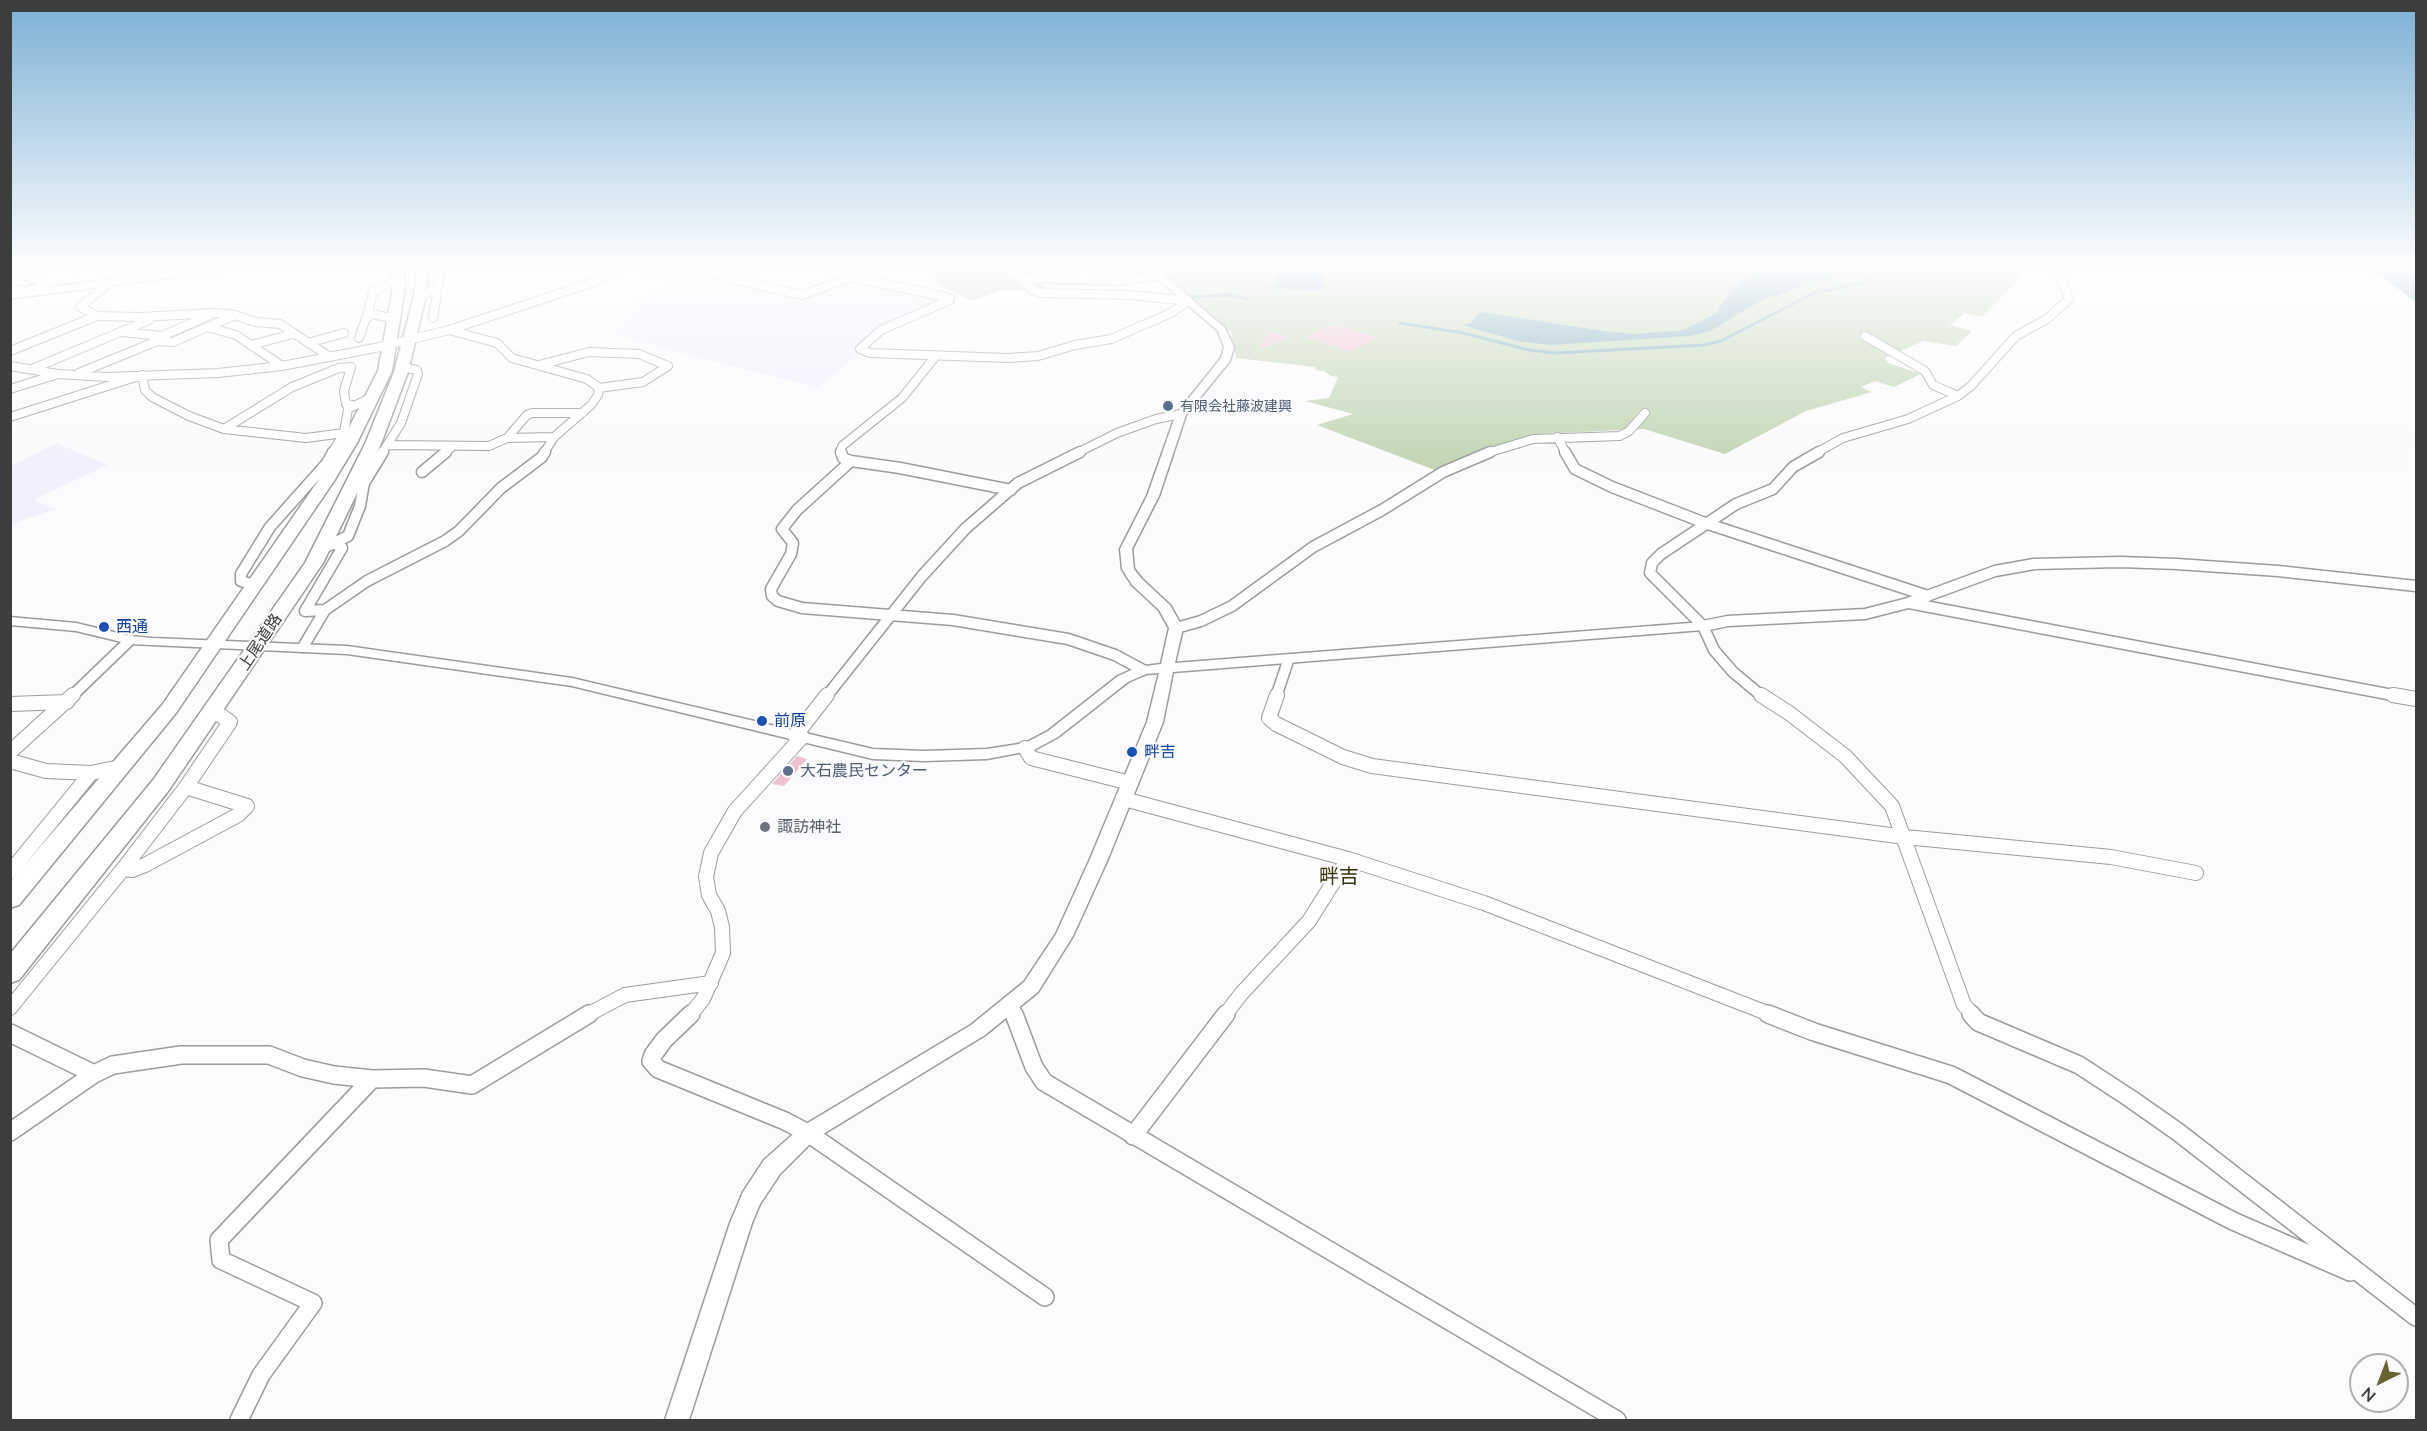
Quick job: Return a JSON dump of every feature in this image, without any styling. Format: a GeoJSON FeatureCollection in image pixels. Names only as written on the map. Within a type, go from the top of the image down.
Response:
{"type":"FeatureCollection","features":[{"type":"Feature","properties":{"kind":"highway"},"geometry":{"type":"LineString","coordinates":[[10,899],[169,709],[326,481],[364,417],[385,371],[393,333]]}},
{"type":"Feature","properties":{"kind":"highway","name":"上尾道路"},"geometry":{"type":"LineString","coordinates":[[10,973],[126,829],[329,546],[373,444],[413,333]]}},
{"type":"Feature","properties":{"kind":"street"},"geometry":{"type":"LineString","coordinates":[[10,351],[58,333]]}},
{"type":"Feature","properties":{"kind":"street"},"geometry":{"type":"LineString","coordinates":[[31,370],[118,333]]}},
{"type":"Feature","properties":{"kind":"street"},"geometry":{"type":"LineString","coordinates":[[128,333],[162,336],[170,333]]}},
{"type":"Feature","properties":{"kind":"street"},"geometry":{"type":"LineString","coordinates":[[75,375],[157,341],[173,342],[194,333]]}},
{"type":"Feature","properties":{"kind":"street"},"geometry":{"type":"LineString","coordinates":[[228,333],[236,335],[282,366]]}},
{"type":"Feature","properties":{"kind":"street"},"geometry":{"type":"LineString","coordinates":[[308,344],[344,333]]}},
{"type":"Feature","properties":{"kind":"street"},"geometry":{"type":"LineString","coordinates":[[359,338],[361,333]]}},
{"type":"Feature","properties":{"kind":"street"},"geometry":{"type":"LineString","coordinates":[[10,366],[60,374],[106,377],[218,373],[282,366],[437,333]]}},
{"type":"Feature","properties":{"kind":"street"},"geometry":{"type":"LineString","coordinates":[[459,333],[497,343],[512,358],[587,379],[599,388],[643,382],[668,366],[639,354],[590,352],[538,365]]}},
{"type":"Feature","properties":{"kind":"street"},"geometry":{"type":"LineString","coordinates":[[879,333],[860,349],[870,353],[935,357],[1008,358],[1047,354],[1128,333]]}},
{"type":"Feature","properties":{"kind":"street"},"geometry":{"type":"LineString","coordinates":[[677,1420],[741,1223],[751,1199],[772,1167],[808,1133],[978,1030],[1011,1005],[1030,987],[1055,952],[1076,912],[1161,703],[1165,670],[1176,628],[1165,608],[1137,582],[1128,569],[1126,549],[1153,496],[1180,414],[1226,359],[1229,347],[1223,333]]}},
{"type":"Feature","properties":{"kind":"street"},"geometry":{"type":"LineString","coordinates":[[2022,333],[2016,336],[1971,386],[1958,396],[1908,419],[1844,438],[1793,467],[1773,489],[1736,504],[1660,554],[1652,563],[1650,573],[1703,626],[1714,650],[1733,672],[1757,693],[1789,713],[1845,756],[1892,806],[1964,1005],[1978,1022],[2010,1038],[2079,1065],[2131,1099],[2178,1132],[2416,1317]]}},
{"type":"Feature","properties":{"kind":"street"},"geometry":{"type":"LineString","coordinates":[[251,345],[293,334],[326,355]]}},
{"type":"Feature","properties":{"kind":"street"},"geometry":{"type":"LineString","coordinates":[[1865,336],[1925,371],[1933,385],[1958,396]]}},
{"type":"Feature","properties":{"kind":"street"},"geometry":{"type":"LineString","coordinates":[[326,355],[343,347]]}},
{"type":"Feature","properties":{"kind":"street"},"geometry":{"type":"LineString","coordinates":[[935,357],[902,398],[842,446],[840,454],[851,461],[900,468],[1011,490]]}},
{"type":"Feature","properties":{"kind":"street"},"geometry":{"type":"LineString","coordinates":[[1908,359],[1894,358],[1899,363],[1919,367]]}},
{"type":"Feature","properties":{"kind":"street"},"geometry":{"type":"LineString","coordinates":[[224,429],[292,387],[339,368],[351,367],[344,391],[346,404],[352,405]]}},
{"type":"Feature","properties":{"kind":"street"},"geometry":{"type":"LineString","coordinates":[[329,546],[348,536],[355,524],[364,483],[401,423],[418,374],[417,370],[402,367]]}},
{"type":"Feature","properties":{"kind":"street"},"geometry":{"type":"LineString","coordinates":[[10,389],[60,374]]}},
{"type":"Feature","properties":{"kind":"street"},"geometry":{"type":"LineString","coordinates":[[10,417],[142,375]]}},
{"type":"Feature","properties":{"kind":"street"},"geometry":{"type":"LineString","coordinates":[[142,375],[145,390],[152,397],[195,419],[224,429],[306,438],[344,433]]}},
{"type":"Feature","properties":{"kind":"street"},"geometry":{"type":"LineString","coordinates":[[303,647],[325,610],[367,581],[445,541],[459,531],[501,488],[542,458],[554,437],[595,400],[599,388]]}},
{"type":"Feature","properties":{"kind":"street"},"geometry":{"type":"LineString","coordinates":[[254,585],[241,581],[241,574],[270,527],[327,463],[344,433],[348,409],[372,397]]}},
{"type":"Feature","properties":{"kind":"street"},"geometry":{"type":"LineString","coordinates":[[507,438],[527,415],[532,413],[582,413]]}},
{"type":"Feature","properties":{"kind":"street"},"geometry":{"type":"LineString","coordinates":[[1176,628],[1201,621],[1232,606],[1313,548],[1382,510],[1443,472],[1497,450],[1533,439],[1620,436],[1629,431],[1645,413]]}},
{"type":"Feature","properties":{"kind":"street"},"geometry":{"type":"LineString","coordinates":[[1045,1297],[808,1133],[785,1121],[675,1077],[658,1069],[651,1061],[664,1040],[689,1017],[703,999],[723,953],[722,927],[718,911],[709,895],[706,877],[708,860],[721,833],[735,811],[798,736],[922,576],[952,542],[1025,479],[1117,433],[1156,419],[1180,414]]}},
{"type":"Feature","properties":{"kind":"street"},"geometry":{"type":"LineString","coordinates":[[389,445],[489,446],[507,438],[554,437]]}},
{"type":"Feature","properties":{"kind":"street"},"geometry":{"type":"LineString","coordinates":[[1557,437],[1575,469],[1612,487],[1705,523],[1928,596]]}},
{"type":"Feature","properties":{"kind":"street"},"geometry":{"type":"LineString","coordinates":[[422,472],[453,446]]}},
{"type":"Feature","properties":{"kind":"street"},"geometry":{"type":"LineString","coordinates":[[851,461],[787,520],[782,529],[793,543],[791,554],[771,589],[772,596],[784,604],[802,608],[953,620],[1068,639],[1130,661],[1143,670]]}},
{"type":"Feature","properties":{"kind":"street"},"geometry":{"type":"LineString","coordinates":[[325,610],[305,611],[342,548],[329,546]]}},
{"type":"Feature","properties":{"kind":"street"},"geometry":{"type":"LineString","coordinates":[[10,621],[76,627],[130,640],[303,647],[429,661],[572,682],[873,754],[914,756],[987,754],[1025,748],[1053,734],[1123,679],[1143,670],[1288,661],[1703,626],[1728,621],[1865,614],[1908,603],[1995,571],[2034,564],[2120,562],[2177,564],[2278,571],[2416,586]]}},
{"type":"Feature","properties":{"kind":"street"},"geometry":{"type":"LineString","coordinates":[[1908,603],[2416,699]]}},
{"type":"Feature","properties":{"kind":"street"},"geometry":{"type":"LineString","coordinates":[[10,752],[67,702],[130,640]]}},
{"type":"Feature","properties":{"kind":"street"},"geometry":{"type":"LineString","coordinates":[[1288,661],[1269,718],[1276,724],[1343,757],[1372,766],[1905,837],[2111,857],[2196,873]]}},
{"type":"Feature","properties":{"kind":"street"},"geometry":{"type":"LineString","coordinates":[[10,704],[67,702]]}},
{"type":"Feature","properties":{"kind":"street"},"geometry":{"type":"LineString","coordinates":[[10,1008],[123,869],[186,787],[230,722],[213,710]]}},
{"type":"Feature","properties":{"kind":"street"},"geometry":{"type":"LineString","coordinates":[[1025,748],[1031,758],[1127,791],[1348,859],[1525,917],[1814,1032],[1951,1075],[2233,1221],[2368,1280]]}},
{"type":"Feature","properties":{"kind":"street"},"geometry":{"type":"LineString","coordinates":[[10,761],[46,771],[91,773],[120,767]]}},
{"type":"Feature","properties":{"kind":"street"},"geometry":{"type":"LineString","coordinates":[[10,872],[91,773]]}},
{"type":"Feature","properties":{"kind":"street"},"geometry":{"type":"LineString","coordinates":[[123,869],[132,870],[145,865],[238,815],[247,806],[186,787]]}},
{"type":"Feature","properties":{"kind":"street"},"geometry":{"type":"LineString","coordinates":[[1132,1136],[1241,994],[1309,921],[1348,859]]}},
{"type":"Feature","properties":{"kind":"street"},"geometry":{"type":"LineString","coordinates":[[10,1132],[94,1074],[113,1065],[181,1055],[269,1055],[303,1068],[334,1075],[372,1079],[424,1078],[472,1085],[563,1028],[625,995],[711,983]]}},
{"type":"Feature","properties":{"kind":"street"},"geometry":{"type":"LineString","coordinates":[[1011,1005],[1034,1067],[1044,1082],[1132,1136],[1617,1420]]}},
{"type":"Feature","properties":{"kind":"street"},"geometry":{"type":"LineString","coordinates":[[10,1033],[94,1074]]}},
{"type":"Feature","properties":{"kind":"street"},"geometry":{"type":"LineString","coordinates":[[239,1420],[261,1375],[313,1303],[221,1260],[219,1240],[372,1079]]}},
{"type":"Feature","properties":{"kind":"shaded area"},"geometry":{"type":"Polygon","coordinates":[[[615,333],[871,333],[852,353],[860,354],[817,388],[613,335],[615,333]]]}},
{"type":"Feature","properties":{"kind":"shaded area"},"geometry":{"type":"Polygon","coordinates":[[[57,443],[107,465],[33,500],[56,509],[11,524],[11,466],[57,443]]]}},
{"type":"Feature","properties":{"kind":"green space"},"geometry":{"type":"Polygon","coordinates":[[[1231,333],[1970,333],[1956,346],[1923,341],[1885,358],[1888,363],[1921,374],[1894,387],[1875,381],[1861,387],[1872,392],[1806,411],[1725,454],[1644,429],[1537,434],[1487,449],[1437,471],[1317,425],[1353,414],[1305,401],[1329,398],[1338,377],[1315,370],[1316,367],[1236,358],[1231,333]]]}},
{"type":"Feature","properties":{"kind":"water"},"geometry":{"type":"Polygon","coordinates":[[[1489,333],[1619,333],[1703,333],[1690,336],[1550,345],[1518,341],[1489,333]]]}},
{"type":"Feature","properties":{"kind":"building"},"geometry":{"type":"Polygon","coordinates":[[[1274,333],[1290,338],[1259,350],[1267,334],[1274,333]]]}},
{"type":"Feature","properties":{"kind":"building"},"geometry":{"type":"Polygon","coordinates":[[[1316,333],[1362,333],[1377,337],[1350,352],[1306,337],[1316,333]]]}},
{"type":"Feature","properties":{"kind":"building","name":"大石農民センター"},"geometry":{"type":"Polygon","coordinates":[[[797,756],[807,759],[784,786],[772,784],[797,756]]]}},
{"type":"Feature","properties":{"kind":"waterway"},"geometry":{"type":"LineString","coordinates":[[1462,333],[1529,350],[1555,353],[1704,345],[1721,341],[1737,333]]}},
{"type":"Feature","properties":{"kind":"place","name":"有限会社藤波建興"},"geometry":{"type":"Point","coordinates":[1168,406]}},
{"type":"Feature","properties":{"kind":"place","name":"西通"},"geometry":{"type":"Point","coordinates":[104,627]}},
{"type":"Feature","properties":{"kind":"place","name":"前原"},"geometry":{"type":"Point","coordinates":[762,721]}},
{"type":"Feature","properties":{"kind":"place","name":"畔吉"},"geometry":{"type":"Point","coordinates":[1132,752]}},
{"type":"Feature","properties":{"kind":"place","name":"大石農民センター"},"geometry":{"type":"Point","coordinates":[788,771]}},
{"type":"Feature","properties":{"kind":"place","name":"諏訪神社"},"geometry":{"type":"Point","coordinates":[765,827]}},
{"type":"Feature","properties":{"kind":"district","name":"畔吉"},"geometry":{"type":"Point","coordinates":[1339,877]}}]}
